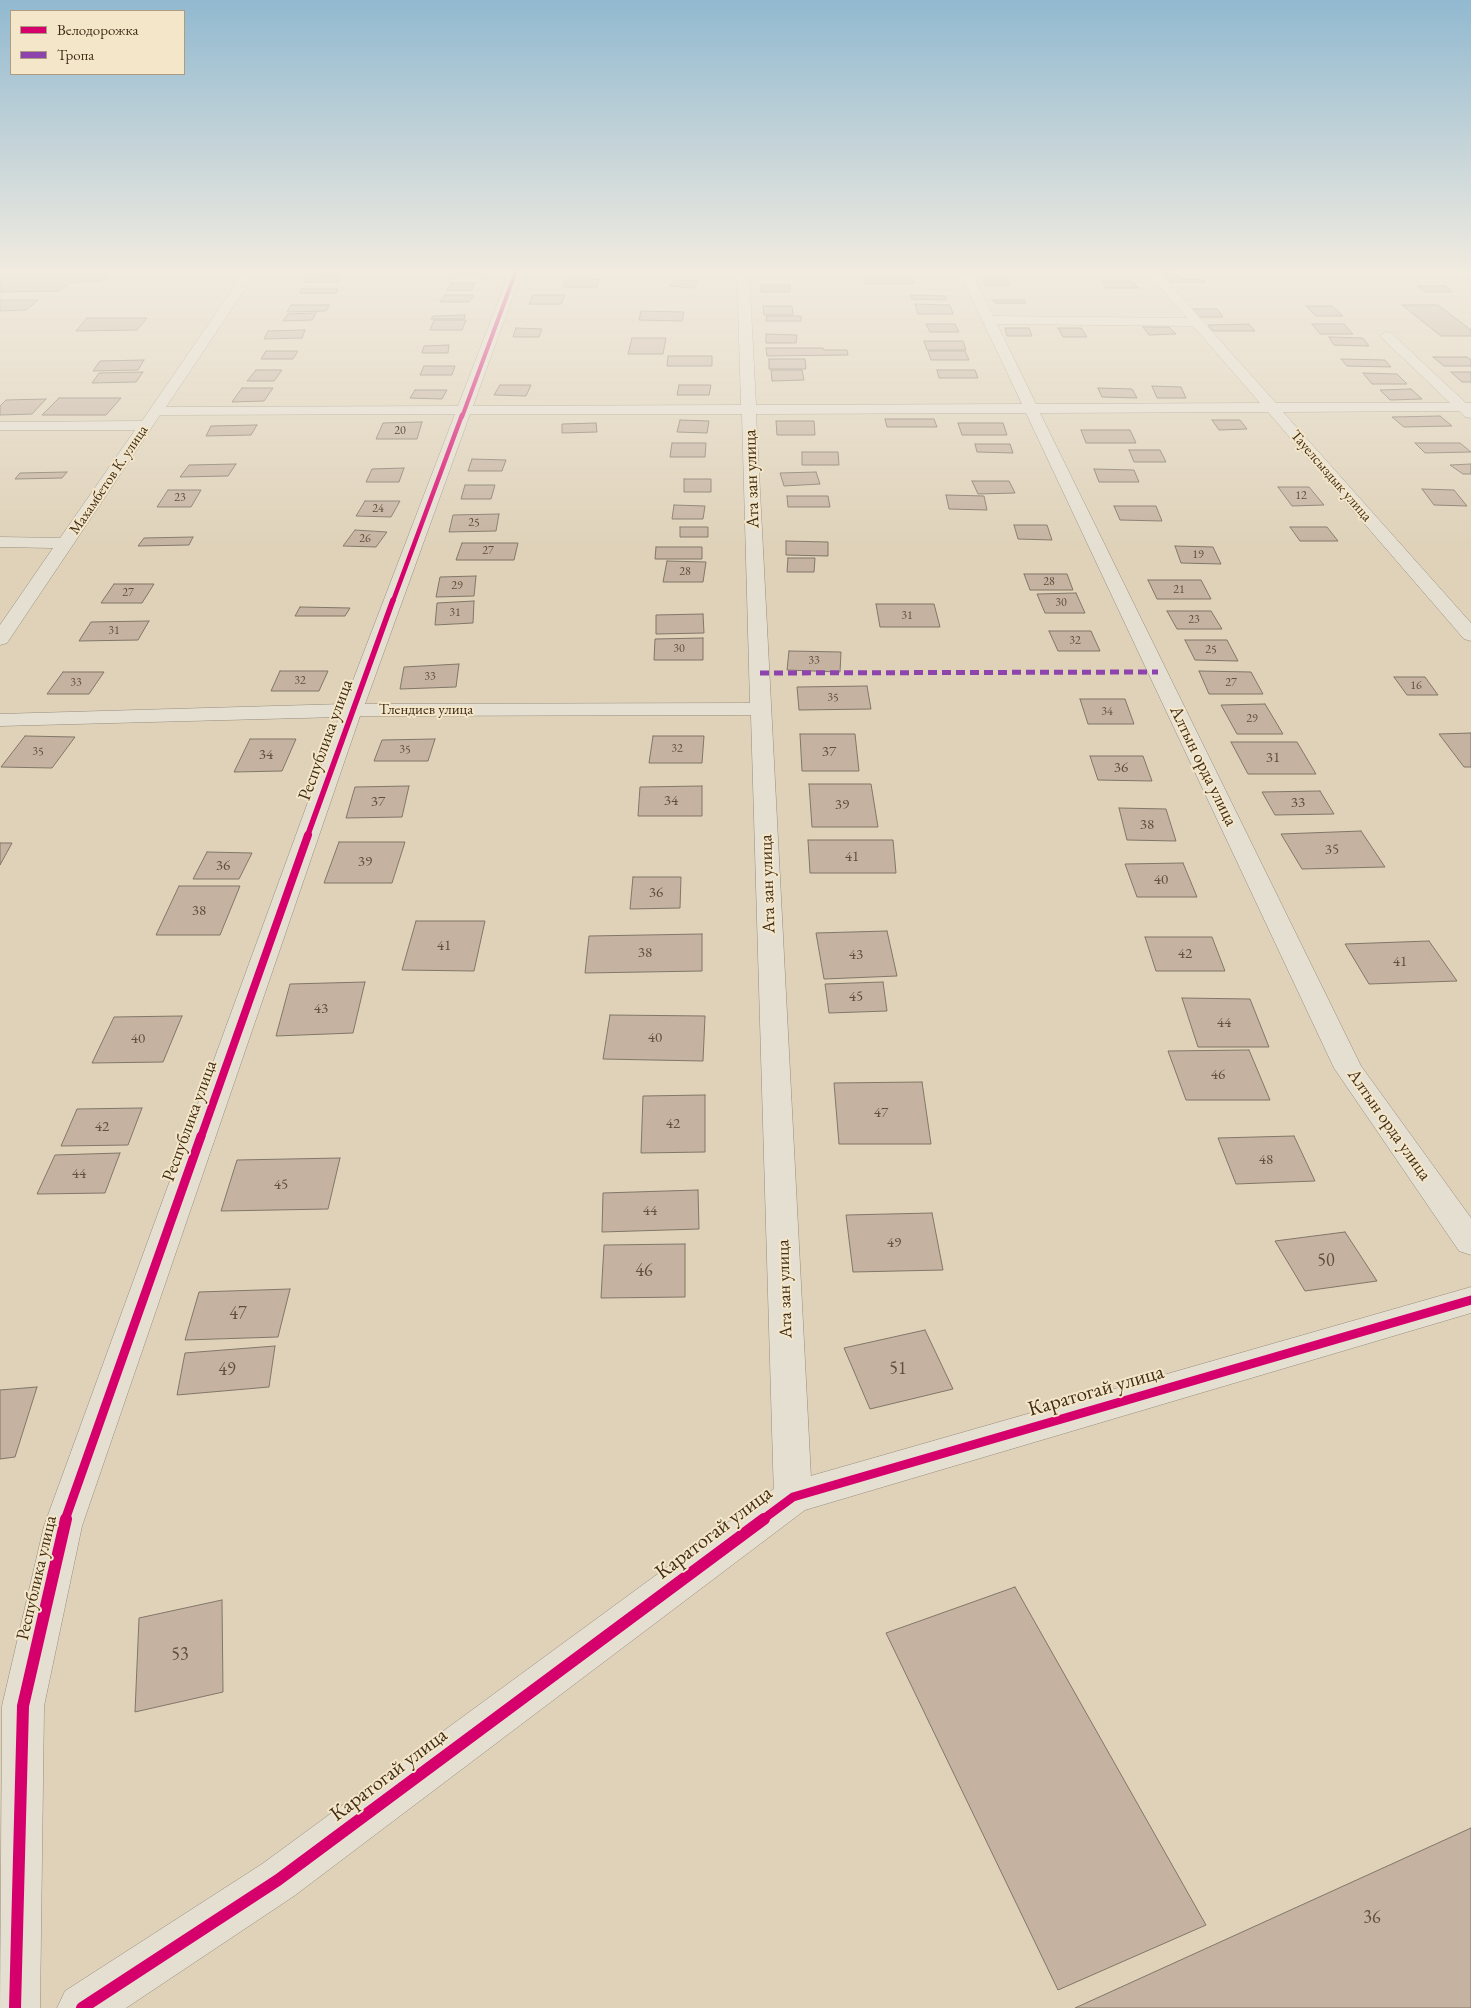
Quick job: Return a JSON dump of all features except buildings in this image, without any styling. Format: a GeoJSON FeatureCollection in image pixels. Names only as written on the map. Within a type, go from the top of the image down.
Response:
{"type":"FeatureCollection","features":[{"type":"Feature","properties":{"kind":"street","name":"Махамбетов К. улица"},"geometry":{"type":"LineString","coordinates":[[0,639],[187,365]]}},
{"type":"Feature","properties":{"kind":"street","name":"Республика улица"},"geometry":{"type":"LineString","coordinates":[[14,2008],[24,1706],[62,1526],[352,710],[481,365]]}},
{"type":"Feature","properties":{"kind":"street","name":"Ата зан улица"},"geometry":{"type":"LineString","coordinates":[[747,365],[793,1497]]}},
{"type":"Feature","properties":{"kind":"street","name":"Алтын орда улица"},"geometry":{"type":"LineString","coordinates":[[1010,365],[1348,1068],[1471,1243]]}},
{"type":"Feature","properties":{"kind":"street","name":"Тауелсыздык улица"},"geometry":{"type":"LineString","coordinates":[[1233,365],[1471,635]]}},
{"type":"Feature","properties":{"kind":"street"},"geometry":{"type":"LineString","coordinates":[[1418,365],[1468,410]]}},
{"type":"Feature","properties":{"kind":"street"},"geometry":{"type":"LineString","coordinates":[[156,411],[1271,408],[1468,410]]}},
{"type":"Feature","properties":{"kind":"street"},"geometry":{"type":"LineString","coordinates":[[0,426],[146,426]]}},
{"type":"Feature","properties":{"kind":"street"},"geometry":{"type":"LineString","coordinates":[[0,542],[66,543]]}},
{"type":"Feature","properties":{"kind":"street","name":"Тлендиев улица"},"geometry":{"type":"LineString","coordinates":[[0,720],[352,710],[761,709]]}},
{"type":"Feature","properties":{"kind":"street","name":"Каратогай улица"},"geometry":{"type":"LineString","coordinates":[[82,2008],[278,1880],[793,1497],[1471,1300]]}},
{"type":"Feature","properties":{"kind":"marked path"},"geometry":{"type":"LineString","coordinates":[[760,673],[1158,672]]}},
{"type":"Feature","properties":{"kind":"cycle path"},"geometry":{"type":"LineString","coordinates":[[15,2008],[23,1706],[63,1526],[352,710],[481,365]]}},
{"type":"Feature","properties":{"kind":"cycle path"},"geometry":{"type":"LineString","coordinates":[[82,2008],[278,1880],[793,1497],[1471,1300]]}}]}
